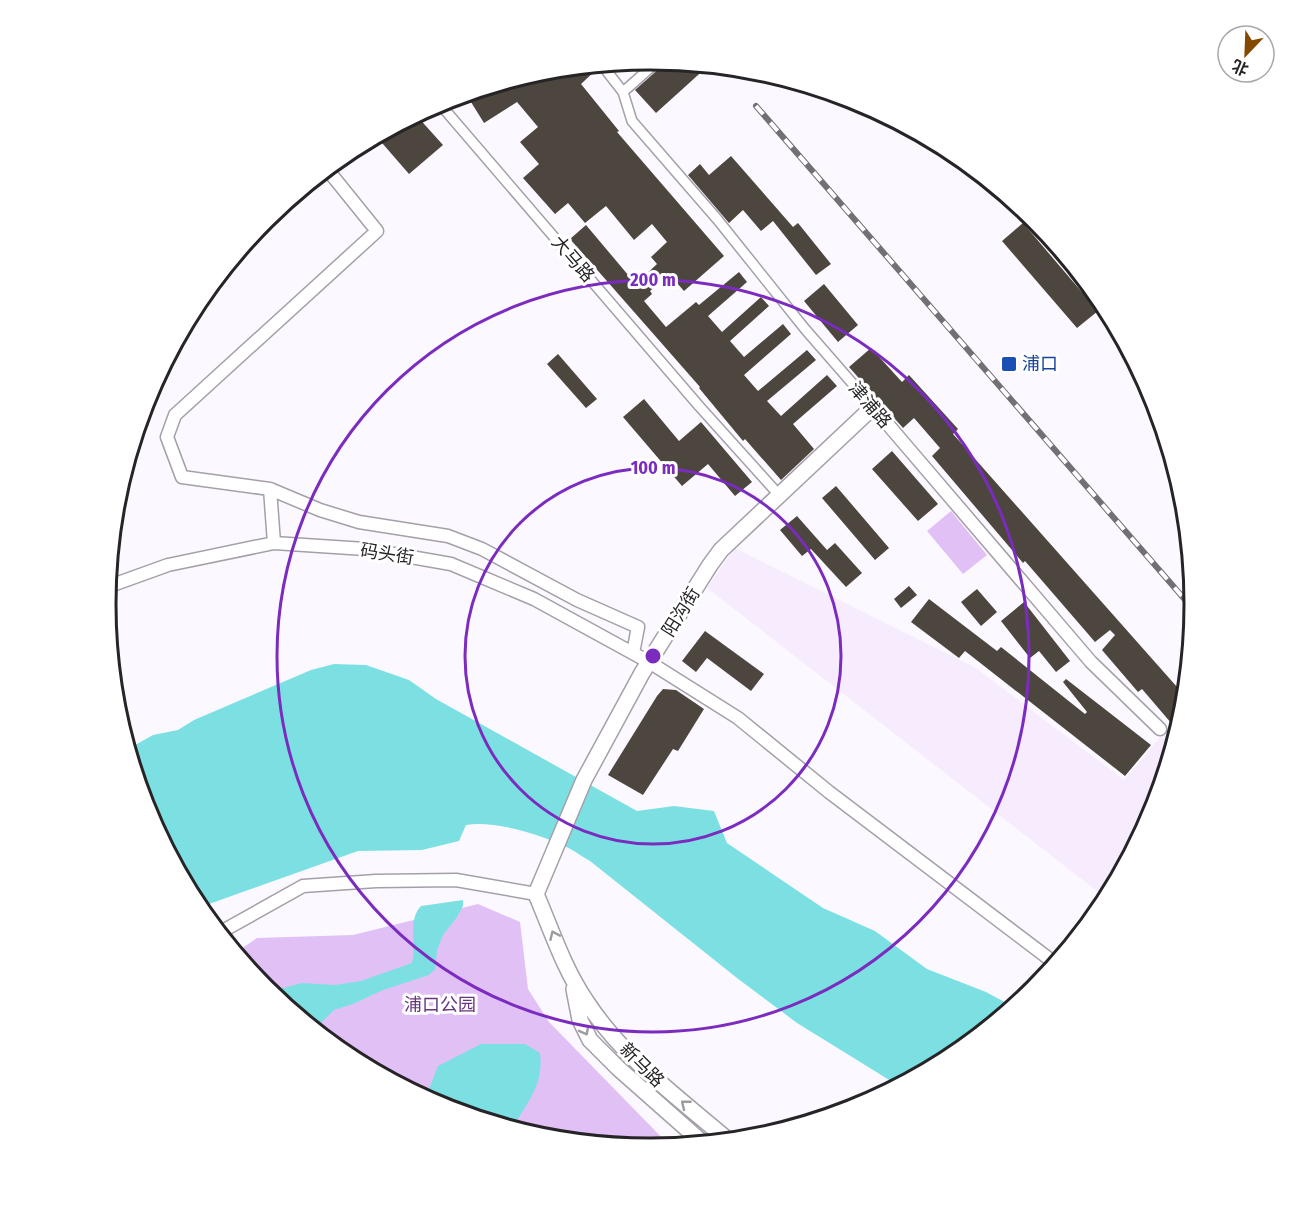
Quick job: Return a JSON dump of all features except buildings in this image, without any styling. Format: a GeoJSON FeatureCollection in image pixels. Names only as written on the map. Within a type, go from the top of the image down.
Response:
{"type":"FeatureCollection","features":[{"type":"Feature","properties":{"kind":"street"},"geometry":{"type":"LineString","coordinates":[[623,92],[648,70]]}},
{"type":"Feature","properties":{"kind":"street","name":"津浦路"},"geometry":{"type":"LineString","coordinates":[[608,73],[623,92],[632,121],[717,219],[805,329],[1091,662],[1160,729]]}},
{"type":"Feature","properties":{"kind":"street","name":"大马路"},"geometry":{"type":"LineString","coordinates":[[446,111],[691,397],[779,495]]}},
{"type":"Feature","properties":{"kind":"street"},"geometry":{"type":"LineString","coordinates":[[332,176],[377,231],[175,415],[167,437],[182,477],[270,489],[320,510],[349,519],[448,536],[482,549],[577,600],[638,627],[633,653]]}},
{"type":"Feature","properties":{"kind":"street","name":"阳沟街"},"geometry":{"type":"LineString","coordinates":[[536,894],[584,780],[649,662],[721,550],[873,407]]}},
{"type":"Feature","properties":{"kind":"street"},"geometry":{"type":"LineString","coordinates":[[270,489],[274,543]]}},
{"type":"Feature","properties":{"kind":"street","name":"码头街"},"geometry":{"type":"LineString","coordinates":[[117,584],[168,565],[274,543],[365,549],[451,564],[534,598],[649,662],[738,718],[829,792],[1049,959]]}},
{"type":"Feature","properties":{"kind":"street"},"geometry":{"type":"LineString","coordinates":[[226,929],[303,886],[376,881],[456,880],[536,894]]}},
{"type":"Feature","properties":{"kind":"street","name":"新马路"},"geometry":{"type":"LineString","coordinates":[[536,894],[571,974],[584,999],[603,1026],[667,1089],[721,1134]]}},
{"type":"Feature","properties":{"kind":"street","name":"新马路"},"geometry":{"type":"LineString","coordinates":[[571,974],[580,1020],[590,1040],[618,1068],[696,1136]]}},
{"type":"Feature","properties":{"kind":"shaded area"},"geometry":{"type":"Polygon","coordinates":[[[735,548],[976,668],[1124,780],[1161,736],[1167,741],[1166,743],[1143,809],[1129,841],[1099,893],[707,588],[735,548]]]}},
{"type":"Feature","properties":{"kind":"green space"},"geometry":{"type":"Polygon","coordinates":[[[951,511],[987,555],[963,574],[927,531],[951,511]]]}},
{"type":"Feature","properties":{"kind":"green space","name":"浦口公园"},"geometry":{"type":"Polygon","coordinates":[[[478,904],[520,922],[528,989],[549,1022],[662,1138],[615,1137],[546,1128],[478,1110],[446,1098],[383,1067],[353,1049],[298,1006],[272,982],[242,948],[257,938],[353,935],[478,904]]]}},
{"type":"Feature","properties":{"kind":"water"},"geometry":{"type":"Polygon","coordinates":[[[334,664],[366,665],[409,680],[436,699],[637,811],[674,806],[714,811],[727,843],[823,908],[875,931],[927,969],[986,992],[1006,1003],[947,1049],[890,1081],[797,1023],[590,861],[550,840],[491,825],[466,825],[459,841],[422,850],[358,851],[208,904],[171,841],[144,776],[135,745],[153,735],[178,730],[194,720],[311,670],[334,664]]]}},
{"type":"Feature","properties":{"kind":"water"},"geometry":{"type":"Polygon","coordinates":[[[463,900],[463,906],[457,917],[443,935],[437,950],[435,969],[429,975],[383,990],[334,1010],[320,1024],[280,989],[302,983],[335,985],[361,981],[412,963],[414,918],[421,906],[463,900]]]}},
{"type":"Feature","properties":{"kind":"water"},"geometry":{"type":"Polygon","coordinates":[[[481,1044],[525,1044],[540,1053],[541,1065],[537,1084],[517,1121],[478,1110],[429,1090],[438,1066],[481,1044]]]}},
{"type":"Feature","properties":{"kind":"railway"},"geometry":{"type":"LineString","coordinates":[[756,106],[1184,598]]}},
{"type":"Feature","properties":{"kind":"place","name":"浦口"},"geometry":{"type":"Point","coordinates":[1009,364]}}]}
